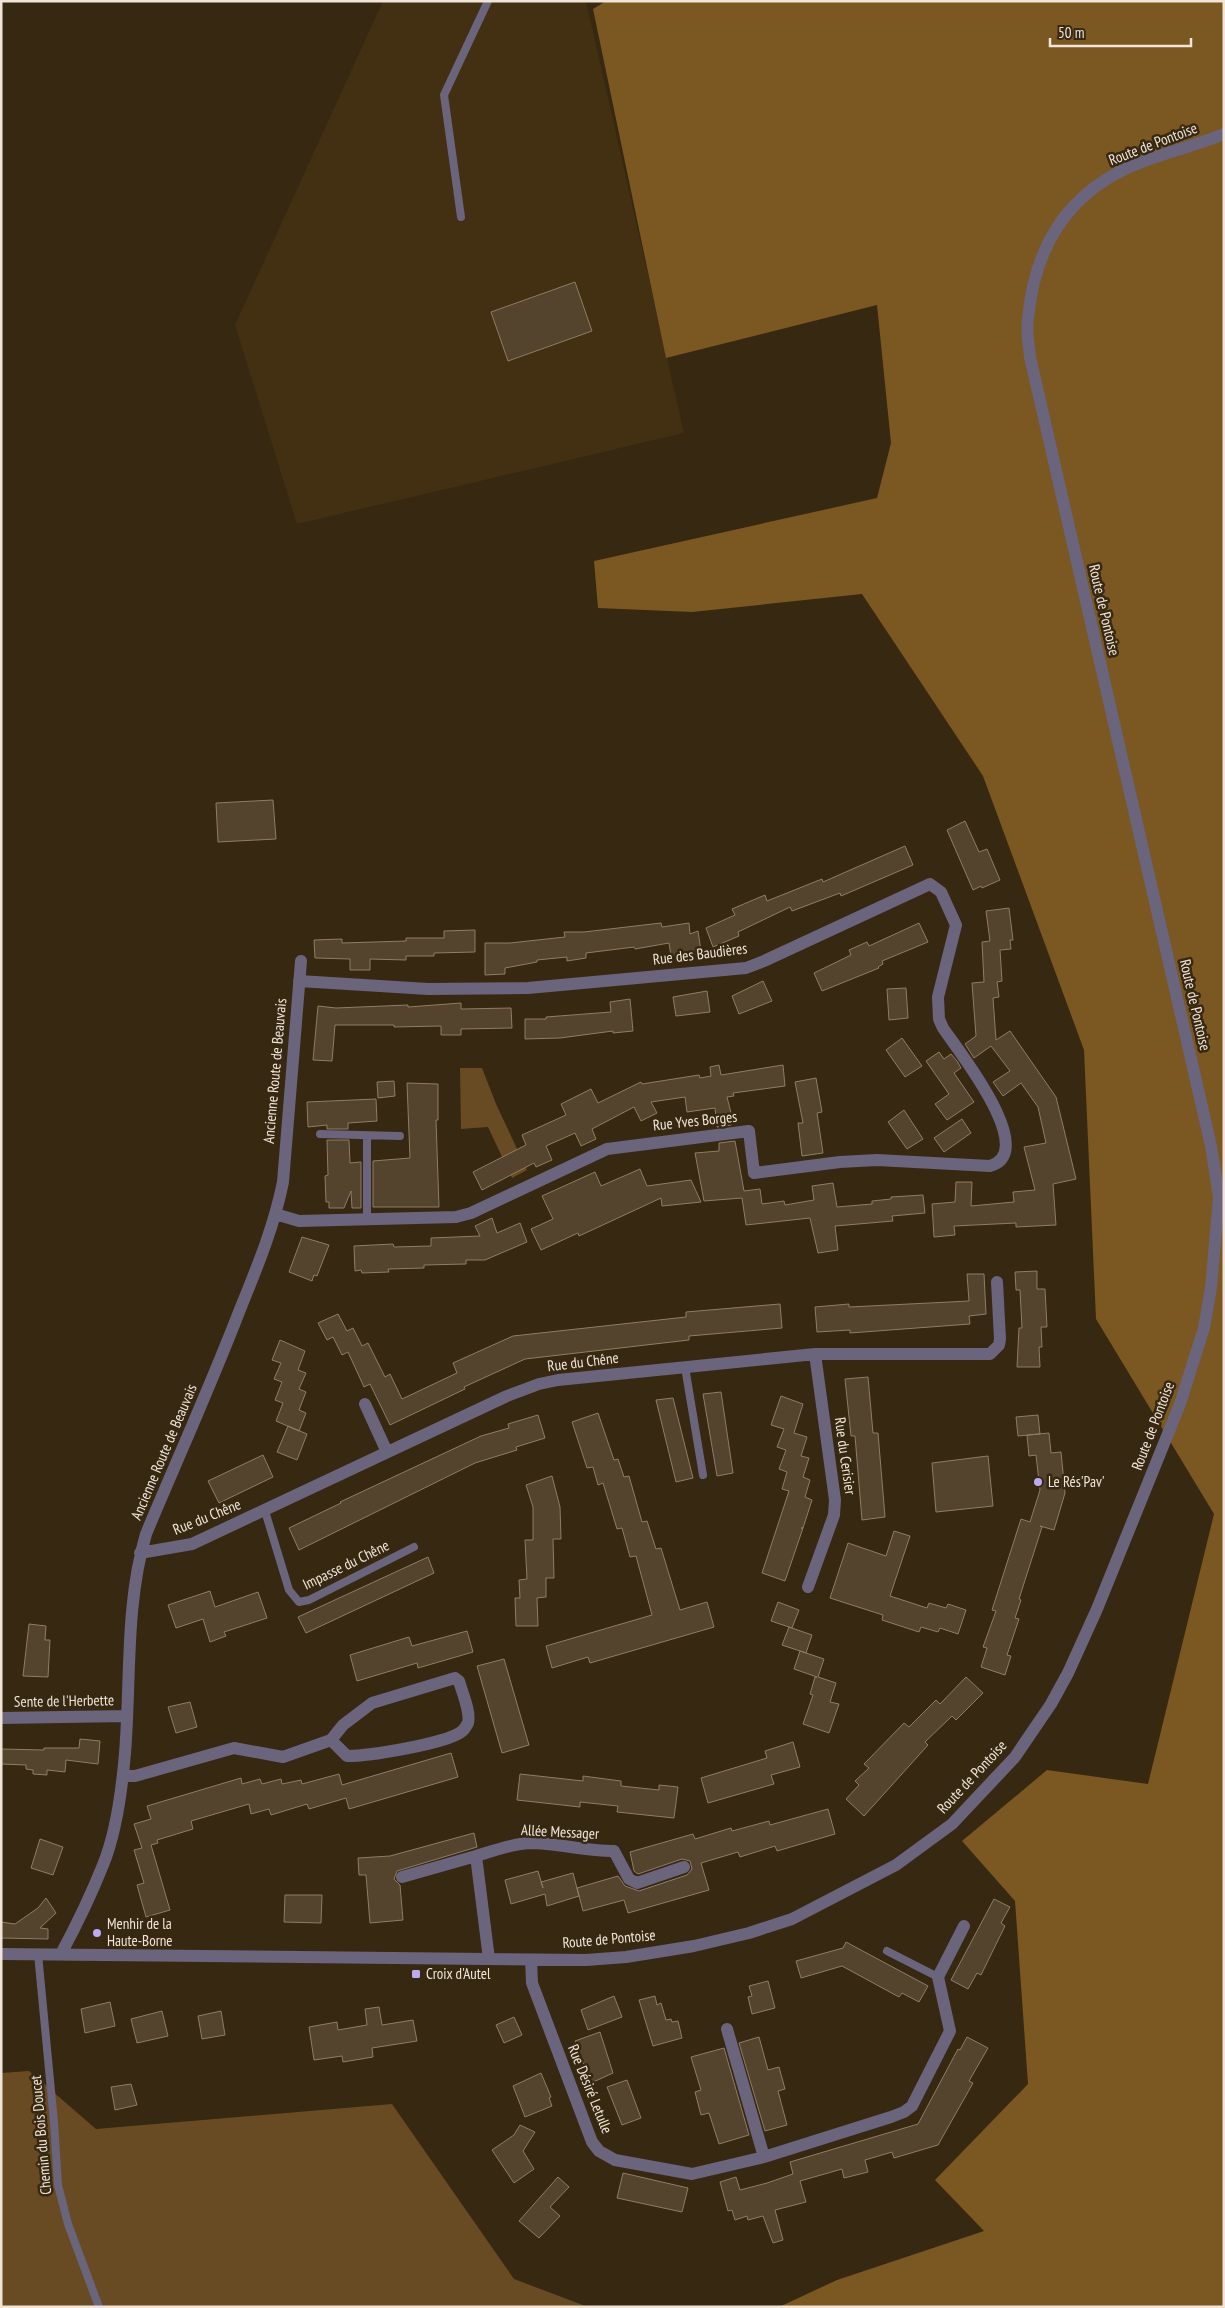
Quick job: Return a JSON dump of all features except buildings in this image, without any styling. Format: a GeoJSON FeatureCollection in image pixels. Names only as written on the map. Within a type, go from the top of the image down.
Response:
{"type":"FeatureCollection","features":[{"type":"Feature","properties":{"kind":"street","name":"Route de Pontoise"},"geometry":{"type":"LineString","coordinates":[[1,1954],[586,1960],[626,1957],[694,1946],[758,1930],[792,1919],[896,1866],[952,1824],[1015,1757],[1060,1688],[1097,1609],[1180,1404],[1204,1328],[1212,1288],[1219,1197],[1211,1146],[1030,357],[1027,321],[1033,286],[1041,259],[1064,216],[1081,197],[1124,169],[1224,134]]}},
{"type":"Feature","properties":{"kind":"street","name":"Rue des Baudières"},"geometry":{"type":"LineString","coordinates":[[300,981],[428,989],[528,988],[746,968],[930,884],[941,892],[956,925],[938,997],[939,1019],[943,1028]]}},
{"type":"Feature","properties":{"kind":"street","name":"Ancienne Route de Beauvais"},"geometry":{"type":"LineString","coordinates":[[61,1954],[103,1866],[116,1817],[123,1776],[128,1716],[131,1618],[140,1553],[146,1534],[227,1344],[275,1214],[283,1182],[301,962]]}},
{"type":"Feature","properties":{"kind":"street","name":"Rue Yves Borges"},"geometry":{"type":"LineString","coordinates":[[275,1214],[300,1221],[456,1217],[471,1213],[607,1149],[749,1132],[754,1173],[868,1160],[982,1166],[996,1164],[1004,1155],[1005,1147],[1005,1135],[997,1109],[943,1028]]}},
{"type":"Feature","properties":{"kind":"street","name":"Rue du Chêne"},"geometry":{"type":"LineString","coordinates":[[140,1553],[192,1544],[507,1396],[539,1384],[558,1380],[815,1354],[990,1354],[999,1345],[1000,1339],[996,1282]]}},
{"type":"Feature","properties":{"kind":"street","name":"Rue du Cerisier"},"geometry":{"type":"LineString","coordinates":[[808,1587],[834,1515],[836,1500],[815,1354]]}},
{"type":"Feature","properties":{"kind":"street"},"geometry":{"type":"LineString","coordinates":[[365,1404],[387,1452]]}},
{"type":"Feature","properties":{"kind":"street"},"geometry":{"type":"LineString","coordinates":[[123,1776],[135,1776],[234,1748],[283,1757],[331,1740],[343,1725],[372,1703],[455,1678],[459,1681],[469,1718],[464,1730],[460,1734],[403,1749],[360,1756],[347,1756],[331,1740]]}},
{"type":"Feature","properties":{"kind":"street","name":"Sente de l'Herbette"},"geometry":{"type":"LineString","coordinates":[[1,1718],[128,1716]]}},
{"type":"Feature","properties":{"kind":"street","name":"Allée Messager"},"geometry":{"type":"LineString","coordinates":[[402,1877],[517,1844],[530,1843],[597,1851],[614,1851],[629,1879],[636,1883],[684,1867]]}},
{"type":"Feature","properties":{"kind":"street"},"geometry":{"type":"LineString","coordinates":[[476,1856],[489,1959]]}},
{"type":"Feature","properties":{"kind":"street"},"geometry":{"type":"LineString","coordinates":[[938,1977],[964,1926]]}},
{"type":"Feature","properties":{"kind":"street","name":"Rue Désiré Letulle"},"geometry":{"type":"LineString","coordinates":[[531,1960],[532,1983],[592,2142],[599,2151],[615,2160],[692,2174],[764,2157],[891,2117],[904,2112],[912,2106],[950,2032],[938,1977]]}},
{"type":"Feature","properties":{"kind":"street"},"geometry":{"type":"LineString","coordinates":[[727,2029],[764,2157]]}},
{"type":"Feature","properties":{"kind":"lane"},"geometry":{"type":"LineString","coordinates":[[461,217],[444,95],[488,1]]}},
{"type":"Feature","properties":{"kind":"lane"},"geometry":{"type":"LineString","coordinates":[[320,1134],[400,1136]]}},
{"type":"Feature","properties":{"kind":"lane"},"geometry":{"type":"LineString","coordinates":[[367,1136],[367,1220]]}},
{"type":"Feature","properties":{"kind":"lane"},"geometry":{"type":"LineString","coordinates":[[685,1367],[702,1475]]}},
{"type":"Feature","properties":{"kind":"lane","name":"Impasse du Chêne"},"geometry":{"type":"LineString","coordinates":[[265,1511],[289,1590],[299,1602],[309,1600],[414,1547]]}},
{"type":"Feature","properties":{"kind":"lane"},"geometry":{"type":"LineString","coordinates":[[887,1951],[938,1977]]}},
{"type":"Feature","properties":{"kind":"lane","name":"Chemin du Bois Doucet"},"geometry":{"type":"LineString","coordinates":[[38,1954],[58,2185],[68,2224],[99,2307]]}},
{"type":"Feature","properties":{"kind":"shaded area"},"geometry":{"type":"Polygon","coordinates":[[[383,1],[586,1],[684,433],[297,524],[235,325],[383,1]]]}},
{"type":"Feature","properties":{"kind":"shaded area"},"geometry":{"type":"Polygon","coordinates":[[[606,1],[1224,1],[1224,2307],[779,2307],[837,2280],[984,2231],[935,2180],[1028,2084],[1015,1901],[962,1841],[1047,1770],[1148,1784],[1214,1514],[1096,1319],[1084,1050],[983,776],[862,594],[692,612],[598,608],[594,561],[877,498],[891,443],[877,305],[666,358],[593,9],[606,1]]]}},
{"type":"Feature","properties":{"kind":"shaded area"},"geometry":{"type":"Polygon","coordinates":[[[460,1068],[482,1068],[496,1104],[527,1170],[512,1178],[488,1127],[461,1129],[460,1068]]]}},
{"type":"Feature","properties":{"kind":"shaded area"},"geometry":{"type":"Polygon","coordinates":[[[29,2071],[96,2129],[392,2104],[514,2279],[588,2307],[1,2307],[1,2073],[29,2071]]]}},
{"type":"Feature","properties":{"kind":"place","name":"Le Rés'Pav'"},"geometry":{"type":"Point","coordinates":[1038,1482]}},
{"type":"Feature","properties":{"kind":"place","name":"Menhir de la Haute-Borne"},"geometry":{"type":"Point","coordinates":[97,1933]}},
{"type":"Feature","properties":{"kind":"place","name":"Croix d'Autel"},"geometry":{"type":"Point","coordinates":[416,1974]}}]}
